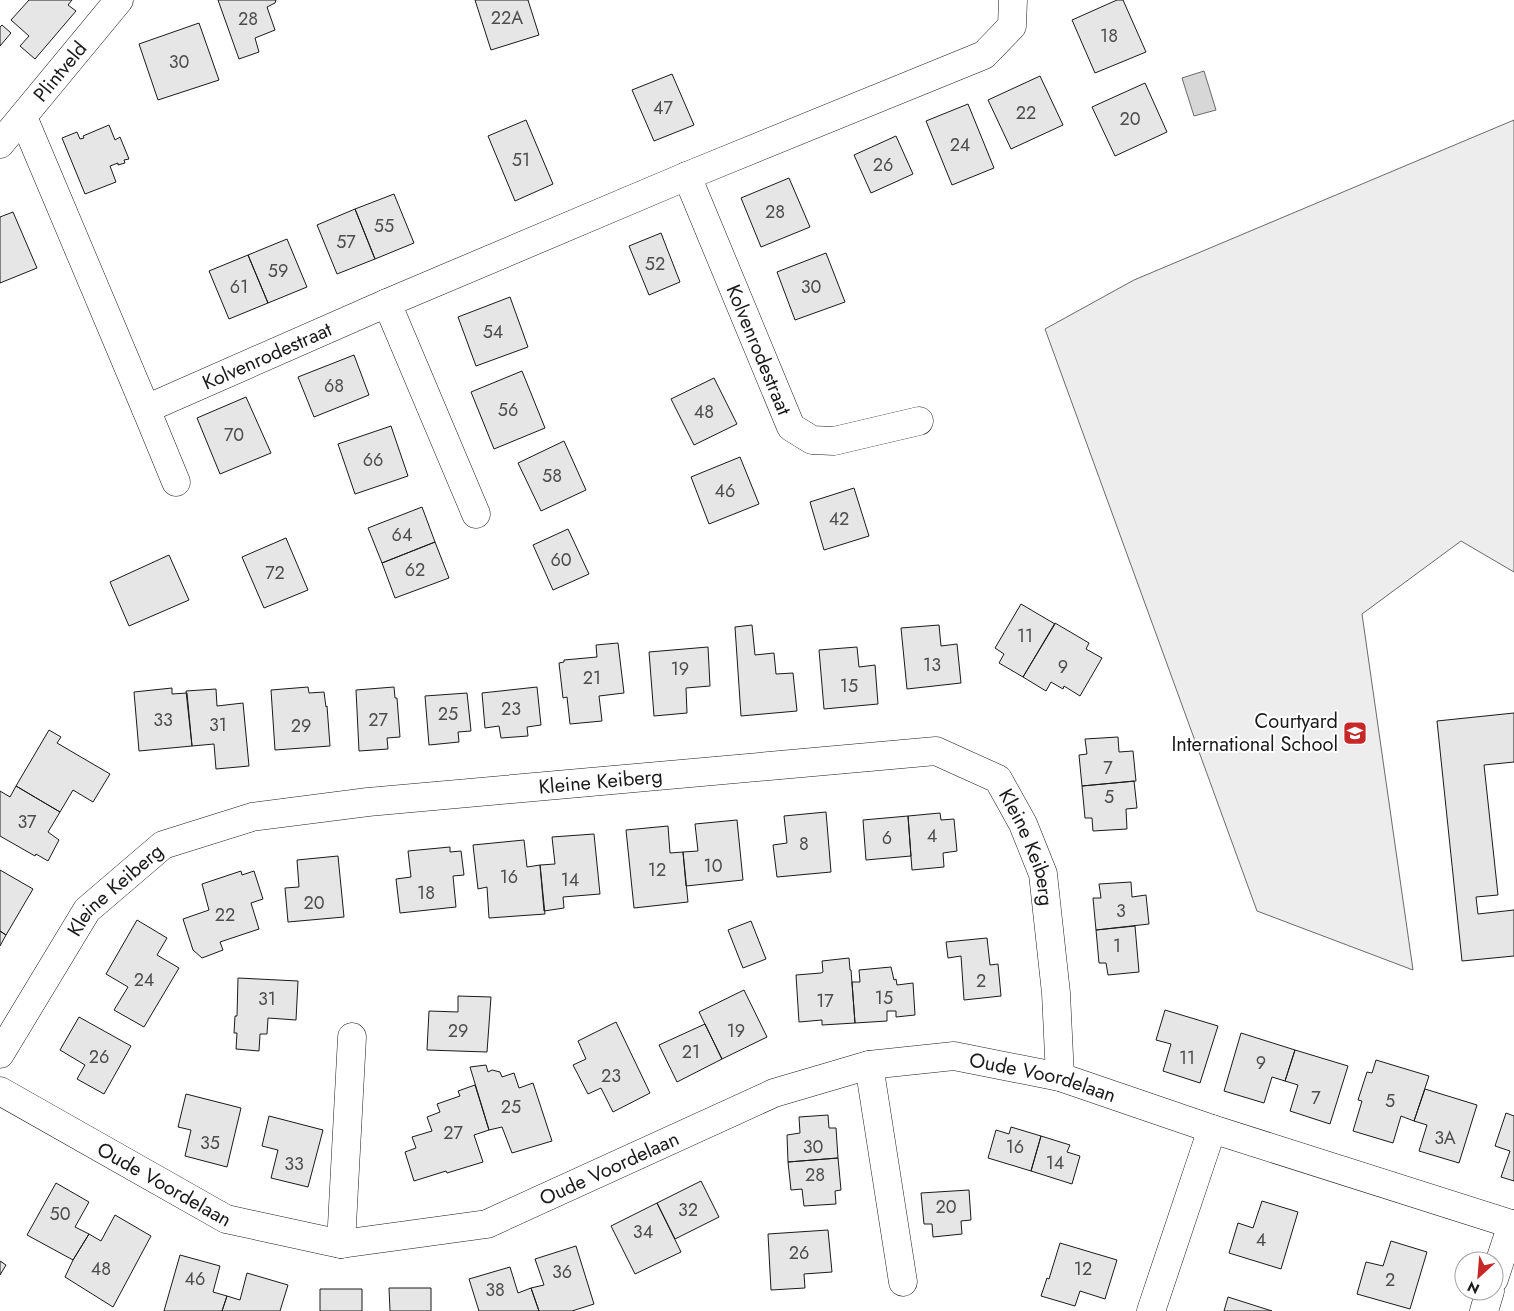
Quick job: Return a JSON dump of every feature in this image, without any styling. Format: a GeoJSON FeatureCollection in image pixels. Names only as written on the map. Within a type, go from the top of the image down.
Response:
{"type":"FeatureCollection","features":[{"type":"Feature","properties":{"kind":"street","name":"Plintveld"},"geometry":{"type":"LineString","coordinates":[[0,144],[119,0]]}},
{"type":"Feature","properties":{"kind":"street","name":"Kolvenrodestraat"},"geometry":{"type":"LineString","coordinates":[[146,409],[387,303],[687,176],[984,55],[1012,26],[1013,0]]}},
{"type":"Feature","properties":{"kind":"street"},"geometry":{"type":"LineString","coordinates":[[23,117],[176,482]]}},
{"type":"Feature","properties":{"kind":"street","name":"Kolvenrodestraat"},"geometry":{"type":"LineString","coordinates":[[687,176],[791,427],[812,440],[834,441],[919,421]]}},
{"type":"Feature","properties":{"kind":"street"},"geometry":{"type":"LineString","coordinates":[[387,303],[476,514]]}},
{"type":"Feature","properties":{"kind":"street","name":"Kleine Keiberg"},"geometry":{"type":"LineString","coordinates":[[0,1054],[87,910],[163,845],[252,817],[368,802],[936,751],[998,779],[1024,824],[1043,874],[1056,993],[1060,1078]]}},
{"type":"Feature","properties":{"kind":"street"},"geometry":{"type":"LineString","coordinates":[[341,1244],[352,1037]]}},
{"type":"Feature","properties":{"kind":"street","name":"Oude Voordelaan"},"geometry":{"type":"LineString","coordinates":[[0,1091],[226,1219],[341,1244],[487,1224],[774,1093],[870,1065],[954,1056],[1060,1078],[1212,1129],[1513,1224]]}},
{"type":"Feature","properties":{"kind":"street"},"geometry":{"type":"LineString","coordinates":[[870,1065],[903,1282]]}},
{"type":"Feature","properties":{"kind":"street"},"geometry":{"type":"LineString","coordinates":[[1151,1311],[1212,1129]]}},
{"type":"Feature","properties":{"kind":"street"},"geometry":{"type":"LineString","coordinates":[[1504,1251],[1513,1224]]}},
{"type":"Feature","properties":{"kind":"shaded area"},"geometry":{"type":"Polygon","coordinates":[[[1204,71],[1216,110],[1194,116],[1182,78],[1204,71]]]}},
{"type":"Feature","properties":{"kind":"shaded area"},"geometry":{"type":"Polygon","coordinates":[[[1514,120],[1514,572],[1461,541],[1362,614],[1413,970],[1257,911],[1045,329],[1134,280],[1514,120]]]}},
{"type":"Feature","properties":{"kind":"building"},"geometry":{"type":"Polygon","coordinates":[[[29,0],[72,0],[68,5],[76,11],[35,59],[20,46],[29,36],[11,20],[29,0]]]}},
{"type":"Feature","properties":{"kind":"building"},"geometry":{"type":"Polygon","coordinates":[[[218,0],[276,0],[275,3],[267,7],[275,30],[255,38],[259,52],[239,59],[218,0]]]}},
{"type":"Feature","properties":{"kind":"building"},"geometry":{"type":"Polygon","coordinates":[[[475,0],[528,0],[539,35],[491,50],[475,0]]]}},
{"type":"Feature","properties":{"kind":"building"},"geometry":{"type":"Polygon","coordinates":[[[1117,0],[1123,0],[1146,52],[1095,73],[1072,20],[1117,0]]]}},
{"type":"Feature","properties":{"kind":"building"},"geometry":{"type":"Polygon","coordinates":[[[199,23],[219,80],[158,100],[139,44],[199,23]]]}},
{"type":"Feature","properties":{"kind":"building"},"geometry":{"type":"Polygon","coordinates":[[[2,25],[11,33],[0,46],[0,27],[2,25]]]}},
{"type":"Feature","properties":{"kind":"building"},"geometry":{"type":"Polygon","coordinates":[[[672,74],[694,125],[654,141],[632,90],[672,74]]]}},
{"type":"Feature","properties":{"kind":"building"},"geometry":{"type":"Polygon","coordinates":[[[1040,76],[1063,125],[1011,149],[988,100],[1040,76]]]}},
{"type":"Feature","properties":{"kind":"building"},"geometry":{"type":"Polygon","coordinates":[[[1145,83],[1167,132],[1115,156],[1092,107],[1145,83]]]}},
{"type":"Feature","properties":{"kind":"building"},"geometry":{"type":"Polygon","coordinates":[[[968,104],[994,168],[952,185],[926,121],[968,104]]]}},
{"type":"Feature","properties":{"kind":"building"},"geometry":{"type":"Polygon","coordinates":[[[526,120],[553,184],[515,201],[488,136],[526,120]]]}},
{"type":"Feature","properties":{"kind":"building"},"geometry":{"type":"Polygon","coordinates":[[[109,125],[115,140],[120,137],[129,159],[124,160],[125,163],[110,166],[116,182],[85,194],[62,138],[77,132],[80,139],[84,138],[83,136],[109,125]]]}},
{"type":"Feature","properties":{"kind":"building"},"geometry":{"type":"Polygon","coordinates":[[[896,136],[913,174],[871,193],[854,155],[896,136]]]}},
{"type":"Feature","properties":{"kind":"building"},"geometry":{"type":"Polygon","coordinates":[[[789,178],[810,227],[761,247],[741,198],[789,178]]]}},
{"type":"Feature","properties":{"kind":"building"},"geometry":{"type":"Polygon","coordinates":[[[394,194],[414,243],[375,259],[355,209],[394,194]]]}},
{"type":"Feature","properties":{"kind":"building"},"geometry":{"type":"Polygon","coordinates":[[[355,209],[375,259],[337,274],[317,225],[355,209]]]}},
{"type":"Feature","properties":{"kind":"building"},"geometry":{"type":"Polygon","coordinates":[[[13,212],[37,268],[0,283],[0,217],[13,212]]]}},
{"type":"Feature","properties":{"kind":"building"},"geometry":{"type":"Polygon","coordinates":[[[661,233],[680,282],[649,295],[629,246],[661,233]]]}},
{"type":"Feature","properties":{"kind":"building"},"geometry":{"type":"Polygon","coordinates":[[[287,239],[307,287],[268,303],[248,255],[287,239]]]}},
{"type":"Feature","properties":{"kind":"building"},"geometry":{"type":"Polygon","coordinates":[[[826,253],[845,302],[795,320],[777,272],[826,253]]]}},
{"type":"Feature","properties":{"kind":"building"},"geometry":{"type":"Polygon","coordinates":[[[248,255],[268,303],[229,319],[209,271],[248,255]]]}},
{"type":"Feature","properties":{"kind":"building"},"geometry":{"type":"Polygon","coordinates":[[[510,297],[528,347],[476,366],[458,317],[510,297]]]}},
{"type":"Feature","properties":{"kind":"building"},"geometry":{"type":"Polygon","coordinates":[[[354,355],[369,395],[314,417],[298,377],[354,355]]]}},
{"type":"Feature","properties":{"kind":"building"},"geometry":{"type":"Polygon","coordinates":[[[522,371],[545,428],[494,449],[471,392],[522,371]]]}},
{"type":"Feature","properties":{"kind":"building"},"geometry":{"type":"Polygon","coordinates":[[[714,378],[737,424],[694,445],[671,399],[714,378]]]}},
{"type":"Feature","properties":{"kind":"building"},"geometry":{"type":"Polygon","coordinates":[[[246,397],[271,453],[220,474],[197,418],[246,397]]]}},
{"type":"Feature","properties":{"kind":"building"},"geometry":{"type":"Polygon","coordinates":[[[391,426],[408,476],[355,494],[338,444],[391,426]]]}},
{"type":"Feature","properties":{"kind":"building"},"geometry":{"type":"Polygon","coordinates":[[[564,441],[586,490],[541,511],[518,463],[564,441]]]}},
{"type":"Feature","properties":{"kind":"building"},"geometry":{"type":"Polygon","coordinates":[[[740,457],[759,504],[709,524],[691,477],[740,457]]]}},
{"type":"Feature","properties":{"kind":"building"},"geometry":{"type":"Polygon","coordinates":[[[854,488],[869,536],[824,550],[810,502],[854,488]]]}},
{"type":"Feature","properties":{"kind":"building"},"geometry":{"type":"Polygon","coordinates":[[[422,507],[435,542],[382,563],[368,528],[422,507]]]}},
{"type":"Feature","properties":{"kind":"building"},"geometry":{"type":"Polygon","coordinates":[[[568,529],[589,574],[553,590],[533,545],[568,529]]]}},
{"type":"Feature","properties":{"kind":"building"},"geometry":{"type":"Polygon","coordinates":[[[286,538],[308,590],[264,608],[242,557],[286,538]]]}},
{"type":"Feature","properties":{"kind":"building"},"geometry":{"type":"Polygon","coordinates":[[[435,542],[449,578],[395,598],[382,563],[435,542]]]}},
{"type":"Feature","properties":{"kind":"building"},"geometry":{"type":"Polygon","coordinates":[[[169,555],[189,600],[129,626],[110,582],[169,555]]]}},
{"type":"Feature","properties":{"kind":"building"},"geometry":{"type":"Polygon","coordinates":[[[1021,604],[1055,624],[1023,677],[999,663],[1004,654],[995,648],[1021,604]]]}},
{"type":"Feature","properties":{"kind":"building"},"geometry":{"type":"Polygon","coordinates":[[[1055,623],[1089,643],[1086,649],[1102,658],[1080,696],[1064,686],[1063,689],[1051,682],[1046,691],[1023,677],[1055,623]]]}},
{"type":"Feature","properties":{"kind":"building"},"geometry":{"type":"Polygon","coordinates":[[[752,625],[755,655],[774,653],[776,674],[793,673],[797,711],[741,716],[735,627],[752,625]]]}},
{"type":"Feature","properties":{"kind":"building"},"geometry":{"type":"Polygon","coordinates":[[[939,625],[941,646],[957,644],[961,683],[907,689],[901,628],[939,625]]]}},
{"type":"Feature","properties":{"kind":"building"},"geometry":{"type":"Polygon","coordinates":[[[618,643],[624,693],[599,696],[602,721],[570,724],[567,697],[563,698],[559,663],[564,662],[564,660],[597,657],[596,645],[618,643]]]}},
{"type":"Feature","properties":{"kind":"building"},"geometry":{"type":"Polygon","coordinates":[[[708,647],[710,686],[686,688],[687,713],[654,716],[649,652],[708,647]]]}},
{"type":"Feature","properties":{"kind":"building"},"geometry":{"type":"Polygon","coordinates":[[[857,647],[859,667],[875,665],[878,704],[824,709],[819,650],[857,647]]]}},
{"type":"Feature","properties":{"kind":"building"},"geometry":{"type":"Polygon","coordinates":[[[308,687],[309,693],[324,692],[330,746],[275,750],[271,690],[308,687]]]}},
{"type":"Feature","properties":{"kind":"building"},"geometry":{"type":"Polygon","coordinates":[[[394,687],[395,698],[397,698],[400,737],[387,738],[388,749],[359,751],[356,690],[394,687]]]}},
{"type":"Feature","properties":{"kind":"building"},"geometry":{"type":"Polygon","coordinates":[[[537,687],[541,725],[527,727],[528,736],[501,738],[499,726],[485,728],[482,693],[537,687]]]}},
{"type":"Feature","properties":{"kind":"building"},"geometry":{"type":"Polygon","coordinates":[[[172,688],[172,694],[187,693],[192,746],[139,751],[134,692],[172,688]]]}},
{"type":"Feature","properties":{"kind":"building"},"geometry":{"type":"Polygon","coordinates":[[[216,689],[217,706],[243,703],[249,766],[216,769],[214,744],[192,746],[186,691],[216,689]]]}},
{"type":"Feature","properties":{"kind":"building"},"geometry":{"type":"Polygon","coordinates":[[[467,693],[471,731],[458,732],[459,742],[429,745],[425,696],[467,693]]]}},
{"type":"Feature","properties":{"kind":"building"},"geometry":{"type":"Polygon","coordinates":[[[1514,713],[1514,762],[1484,765],[1498,895],[1476,897],[1478,914],[1514,910],[1514,956],[1462,961],[1437,721],[1514,713]]]}},
{"type":"Feature","properties":{"kind":"building"},"geometry":{"type":"Polygon","coordinates":[[[49,730],[61,737],[57,743],[110,774],[93,802],[73,790],[60,812],[16,786],[49,730]]]}},
{"type":"Feature","properties":{"kind":"building"},"geometry":{"type":"Polygon","coordinates":[[[1118,737],[1119,752],[1133,751],[1136,781],[1082,786],[1079,755],[1087,754],[1085,739],[1118,737]]]}},
{"type":"Feature","properties":{"kind":"building"},"geometry":{"type":"Polygon","coordinates":[[[1134,781],[1137,808],[1126,809],[1127,829],[1093,831],[1092,818],[1085,818],[1082,786],[1134,781]]]}},
{"type":"Feature","properties":{"kind":"building"},"geometry":{"type":"Polygon","coordinates":[[[16,786],[60,812],[48,832],[59,840],[48,861],[36,854],[35,856],[0,836],[0,791],[10,797],[16,786]]]}},
{"type":"Feature","properties":{"kind":"building"},"geometry":{"type":"Polygon","coordinates":[[[826,812],[831,872],[777,877],[773,845],[787,843],[784,816],[826,812]]]}},
{"type":"Feature","properties":{"kind":"building"},"geometry":{"type":"Polygon","coordinates":[[[940,813],[941,820],[954,819],[957,851],[943,853],[944,867],[912,870],[908,816],[940,813]]]}},
{"type":"Feature","properties":{"kind":"building"},"geometry":{"type":"Polygon","coordinates":[[[908,816],[911,856],[866,860],[863,820],[908,816]]]}},
{"type":"Feature","properties":{"kind":"building"},"geometry":{"type":"Polygon","coordinates":[[[737,820],[743,880],[686,886],[683,852],[698,851],[695,824],[737,820]]]}},
{"type":"Feature","properties":{"kind":"building"},"geometry":{"type":"Polygon","coordinates":[[[668,826],[670,853],[683,852],[688,902],[634,908],[626,830],[668,826]]]}},
{"type":"Feature","properties":{"kind":"building"},"geometry":{"type":"Polygon","coordinates":[[[594,834],[600,894],[563,897],[564,908],[544,911],[540,865],[555,864],[552,837],[594,834]]]}},
{"type":"Feature","properties":{"kind":"building"},"geometry":{"type":"Polygon","coordinates":[[[524,840],[527,867],[540,865],[545,914],[489,918],[487,887],[478,889],[473,845],[524,840]]]}},
{"type":"Feature","properties":{"kind":"building"},"geometry":{"type":"Polygon","coordinates":[[[450,847],[450,852],[461,851],[464,875],[453,876],[456,907],[400,913],[396,879],[411,877],[408,851],[450,847]]]}},
{"type":"Feature","properties":{"kind":"building"},"geometry":{"type":"Polygon","coordinates":[[[338,856],[344,917],[288,922],[285,888],[299,887],[297,860],[338,856]]]}},
{"type":"Feature","properties":{"kind":"building"},"geometry":{"type":"Polygon","coordinates":[[[0,870],[33,889],[6,935],[0,931],[0,870]]]}},
{"type":"Feature","properties":{"kind":"building"},"geometry":{"type":"Polygon","coordinates":[[[241,871],[242,875],[254,871],[263,899],[251,903],[259,929],[220,942],[223,950],[202,958],[193,950],[183,919],[209,910],[202,884],[241,871]]]}},
{"type":"Feature","properties":{"kind":"building"},"geometry":{"type":"Polygon","coordinates":[[[1131,882],[1132,897],[1146,895],[1149,924],[1096,930],[1093,898],[1101,898],[1099,884],[1131,882]]]}},
{"type":"Feature","properties":{"kind":"building"},"geometry":{"type":"Polygon","coordinates":[[[137,920],[167,938],[157,955],[179,968],[144,1027],[114,1010],[128,987],[106,974],[137,920]]]}},
{"type":"Feature","properties":{"kind":"building"},"geometry":{"type":"Polygon","coordinates":[[[751,921],[766,959],[743,968],[728,930],[751,921]]]}},
{"type":"Feature","properties":{"kind":"building"},"geometry":{"type":"Polygon","coordinates":[[[1135,926],[1139,972],[1108,975],[1106,963],[1099,963],[1096,930],[1135,926]]]}},
{"type":"Feature","properties":{"kind":"building"},"geometry":{"type":"Polygon","coordinates":[[[0,931],[6,935],[0,946],[0,931]]]}},
{"type":"Feature","properties":{"kind":"building"},"geometry":{"type":"Polygon","coordinates":[[[987,938],[990,965],[998,964],[1001,996],[964,1000],[961,956],[948,958],[946,942],[987,938]]]}},
{"type":"Feature","properties":{"kind":"building"},"geometry":{"type":"Polygon","coordinates":[[[849,958],[855,1023],[822,1025],[822,1020],[799,1022],[796,975],[821,973],[823,972],[822,961],[849,958]]]}},
{"type":"Feature","properties":{"kind":"building"},"geometry":{"type":"Polygon","coordinates":[[[891,967],[897,985],[913,983],[915,1015],[896,1017],[896,1011],[887,1011],[887,1021],[855,1023],[852,982],[860,982],[859,970],[891,967]]]}},
{"type":"Feature","properties":{"kind":"building"},"geometry":{"type":"Polygon","coordinates":[[[238,978],[298,981],[296,1020],[268,1018],[267,1034],[260,1034],[259,1051],[236,1049],[237,1033],[234,1033],[235,1016],[237,1016],[238,978]]]}},
{"type":"Feature","properties":{"kind":"building"},"geometry":{"type":"Polygon","coordinates":[[[744,990],[767,1037],[722,1059],[699,1012],[744,990]]]}},
{"type":"Feature","properties":{"kind":"building"},"geometry":{"type":"Polygon","coordinates":[[[458,996],[491,997],[487,1052],[427,1050],[429,1011],[458,1012],[458,996]]]}},
{"type":"Feature","properties":{"kind":"building"},"geometry":{"type":"Polygon","coordinates":[[[1165,1010],[1218,1026],[1200,1083],[1163,1071],[1171,1044],[1156,1040],[1165,1010]]]}},
{"type":"Feature","properties":{"kind":"building"},"geometry":{"type":"Polygon","coordinates":[[[79,1017],[131,1046],[104,1094],[77,1079],[85,1065],[60,1050],[79,1017]]]}},
{"type":"Feature","properties":{"kind":"building"},"geometry":{"type":"Polygon","coordinates":[[[616,1022],[650,1093],[613,1112],[601,1088],[588,1094],[573,1065],[586,1059],[578,1041],[616,1022]]]}},
{"type":"Feature","properties":{"kind":"building"},"geometry":{"type":"Polygon","coordinates":[[[705,1024],[722,1059],[677,1082],[659,1045],[705,1024]]]}},
{"type":"Feature","properties":{"kind":"building"},"geometry":{"type":"Polygon","coordinates":[[[1241,1033],[1295,1050],[1285,1081],[1272,1077],[1264,1103],[1224,1091],[1241,1033]]]}},
{"type":"Feature","properties":{"kind":"building"},"geometry":{"type":"Polygon","coordinates":[[[1295,1050],[1348,1066],[1330,1124],[1290,1111],[1298,1085],[1285,1081],[1295,1050]]]}},
{"type":"Feature","properties":{"kind":"building"},"geometry":{"type":"Polygon","coordinates":[[[1376,1060],[1429,1076],[1414,1121],[1401,1116],[1393,1143],[1353,1131],[1362,1101],[1358,1100],[1367,1072],[1372,1073],[1376,1060]]]}},
{"type":"Feature","properties":{"kind":"building"},"geometry":{"type":"Polygon","coordinates":[[[486,1065],[488,1072],[492,1070],[500,1072],[502,1077],[514,1073],[519,1088],[533,1083],[552,1141],[512,1153],[502,1127],[489,1130],[470,1067],[486,1065]]]}},
{"type":"Feature","properties":{"kind":"building"},"geometry":{"type":"Polygon","coordinates":[[[475,1085],[489,1130],[474,1135],[483,1162],[414,1181],[405,1152],[416,1148],[412,1137],[432,1131],[427,1117],[440,1112],[437,1104],[460,1096],[458,1091],[475,1085]]]}},
{"type":"Feature","properties":{"kind":"building"},"geometry":{"type":"Polygon","coordinates":[[[1425,1089],[1477,1105],[1459,1163],[1419,1151],[1427,1125],[1414,1121],[1425,1089]]]}},
{"type":"Feature","properties":{"kind":"building"},"geometry":{"type":"Polygon","coordinates":[[[186,1094],[241,1108],[227,1167],[185,1156],[191,1130],[178,1127],[186,1094]]]}},
{"type":"Feature","properties":{"kind":"building"},"geometry":{"type":"Polygon","coordinates":[[[1506,1113],[1514,1116],[1514,1181],[1501,1177],[1510,1151],[1495,1146],[1506,1113]]]}},
{"type":"Feature","properties":{"kind":"building"},"geometry":{"type":"Polygon","coordinates":[[[828,1115],[829,1128],[836,1128],[838,1158],[788,1162],[787,1135],[800,1133],[799,1117],[828,1115]]]}},
{"type":"Feature","properties":{"kind":"building"},"geometry":{"type":"Polygon","coordinates":[[[269,1116],[323,1130],[308,1187],[271,1178],[278,1150],[262,1146],[269,1116]]]}},
{"type":"Feature","properties":{"kind":"building"},"geometry":{"type":"Polygon","coordinates":[[[1011,1127],[1041,1136],[1031,1171],[988,1158],[996,1130],[1009,1134],[1011,1127]]]}},
{"type":"Feature","properties":{"kind":"building"},"geometry":{"type":"Polygon","coordinates":[[[1041,1136],[1070,1145],[1067,1152],[1080,1156],[1072,1184],[1031,1171],[1041,1136]]]}},
{"type":"Feature","properties":{"kind":"building"},"geometry":{"type":"Polygon","coordinates":[[[838,1158],[841,1190],[835,1191],[836,1204],[804,1206],[802,1189],[791,1190],[788,1162],[838,1158]]]}},
{"type":"Feature","properties":{"kind":"building"},"geometry":{"type":"Polygon","coordinates":[[[701,1181],[719,1217],[675,1239],[657,1203],[701,1181]]]}},
{"type":"Feature","properties":{"kind":"building"},"geometry":{"type":"Polygon","coordinates":[[[56,1183],[89,1202],[75,1227],[89,1234],[73,1260],[27,1235],[56,1183]]]}},
{"type":"Feature","properties":{"kind":"building"},"geometry":{"type":"Polygon","coordinates":[[[969,1190],[971,1220],[961,1221],[962,1234],[933,1237],[932,1224],[924,1224],[921,1193],[969,1190]]]}},
{"type":"Feature","properties":{"kind":"building"},"geometry":{"type":"Polygon","coordinates":[[[1262,1201],[1298,1212],[1281,1269],[1229,1253],[1238,1223],[1253,1228],[1262,1201]]]}},
{"type":"Feature","properties":{"kind":"building"},"geometry":{"type":"Polygon","coordinates":[[[657,1203],[681,1252],[635,1274],[611,1226],[657,1203]]]}},
{"type":"Feature","properties":{"kind":"building"},"geometry":{"type":"Polygon","coordinates":[[[115,1215],[151,1236],[113,1307],[65,1277],[89,1234],[101,1241],[115,1215]]]}},
{"type":"Feature","properties":{"kind":"building"},"geometry":{"type":"Polygon","coordinates":[[[828,1230],[832,1272],[804,1274],[805,1288],[771,1290],[768,1234],[828,1230]]]}},
{"type":"Feature","properties":{"kind":"building"},"geometry":{"type":"Polygon","coordinates":[[[1391,1241],[1427,1252],[1410,1309],[1357,1294],[1366,1262],[1383,1266],[1391,1241]]]}},
{"type":"Feature","properties":{"kind":"building"},"geometry":{"type":"Polygon","coordinates":[[[1060,1243],[1117,1260],[1105,1299],[1080,1291],[1075,1306],[1041,1296],[1047,1278],[1049,1279],[1060,1243]]]}},
{"type":"Feature","properties":{"kind":"building"},"geometry":{"type":"Polygon","coordinates":[[[576,1246],[594,1304],[572,1311],[539,1311],[531,1288],[544,1285],[535,1259],[576,1246]]]}},
{"type":"Feature","properties":{"kind":"building"},"geometry":{"type":"Polygon","coordinates":[[[180,1255],[220,1266],[213,1292],[227,1296],[222,1311],[164,1311],[180,1255]]]}},
{"type":"Feature","properties":{"kind":"building"},"geometry":{"type":"Polygon","coordinates":[[[0,1261],[6,1265],[0,1275],[0,1261]]]}},
{"type":"Feature","properties":{"kind":"building"},"geometry":{"type":"Polygon","coordinates":[[[510,1267],[518,1293],[531,1288],[539,1311],[479,1311],[469,1279],[510,1267]]]}},
{"type":"Feature","properties":{"kind":"building"},"geometry":{"type":"Polygon","coordinates":[[[247,1273],[288,1285],[280,1311],[222,1311],[227,1296],[240,1300],[247,1273]]]}},
{"type":"Feature","properties":{"kind":"building"},"geometry":{"type":"Polygon","coordinates":[[[389,1288],[431,1288],[431,1311],[390,1311],[389,1288]]]}},
{"type":"Feature","properties":{"kind":"building"},"geometry":{"type":"Polygon","coordinates":[[[320,1289],[362,1289],[362,1311],[320,1311],[320,1289]]]}},
{"type":"Feature","properties":{"kind":"building"},"geometry":{"type":"Polygon","coordinates":[[[1228,1297],[1272,1311],[1224,1311],[1228,1297]]]}},
{"type":"Feature","properties":{"kind":"place","name":"Courtyard International School"},"geometry":{"type":"Point","coordinates":[1355,733]}}]}
